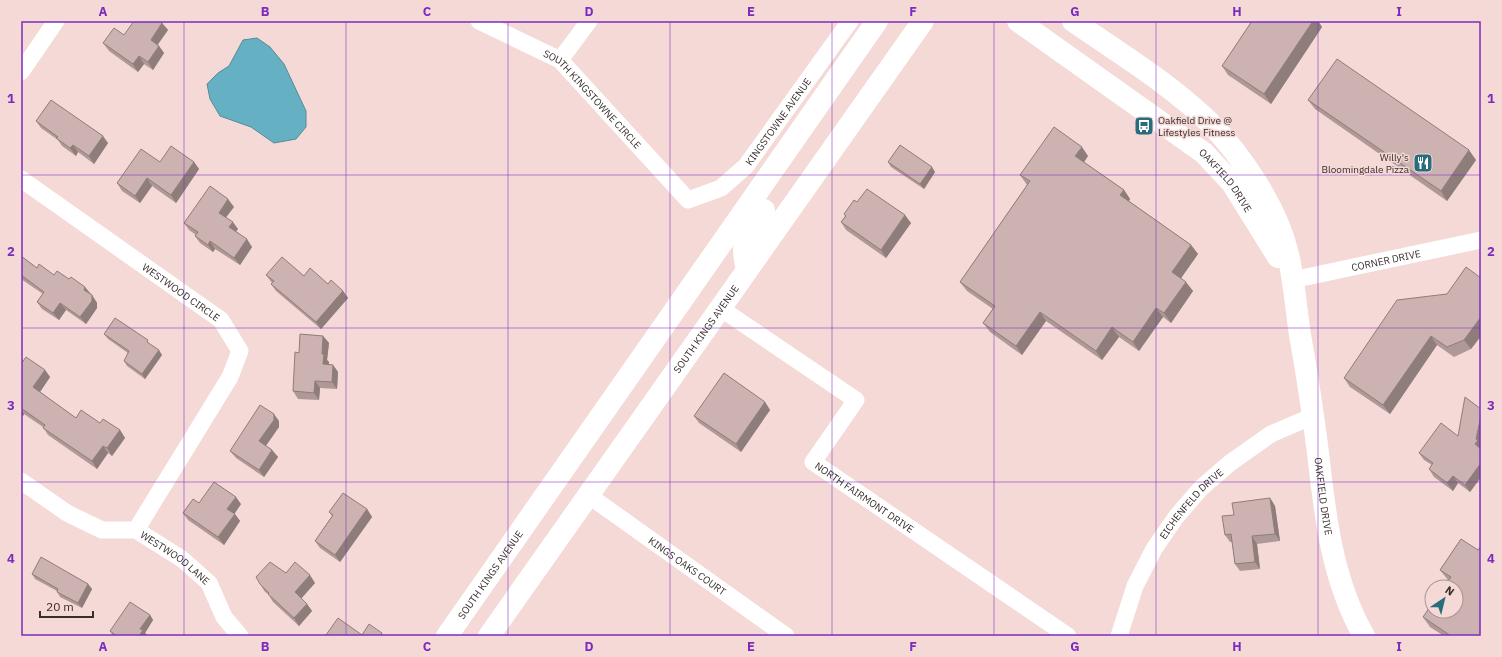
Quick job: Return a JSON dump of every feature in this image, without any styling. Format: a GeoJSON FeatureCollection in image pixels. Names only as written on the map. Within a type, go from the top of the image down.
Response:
{"type":"FeatureCollection","features":[{"type":"Feature","properties":{"kind":"main road","name":"SOUTH KINGS AVENUE"},"geometry":{"type":"LineString","coordinates":[[447,636],[877,21]]}},
{"type":"Feature","properties":{"kind":"main road","name":"SOUTH KINGS AVENUE"},"geometry":{"type":"LineString","coordinates":[[489,636],[923,21]]}},
{"type":"Feature","properties":{"kind":"main road","name":"OAKFIELD DRIVE"},"geometry":{"type":"LineString","coordinates":[[1018,21],[1187,139],[1208,156],[1232,183],[1245,202],[1292,280]]}},
{"type":"Feature","properties":{"kind":"main road","name":"OAKFIELD DRIVE"},"geometry":{"type":"LineString","coordinates":[[1073,21],[1181,98],[1208,122],[1234,151],[1258,186],[1274,218],[1288,253],[1313,416],[1328,534],[1339,579],[1364,636]]}},
{"type":"Feature","properties":{"kind":"main road"},"geometry":{"type":"LineString","coordinates":[[747,269],[743,248],[749,230],[790,171],[850,60]]}},
{"type":"Feature","properties":{"kind":"street"},"geometry":{"type":"LineString","coordinates":[[21,72],[56,21]]}},
{"type":"Feature","properties":{"kind":"street","name":"SOUTH KINGSTOWNE CIRCLE"},"geometry":{"type":"LineString","coordinates":[[479,21],[560,60],[688,200]]}},
{"type":"Feature","properties":{"kind":"street"},"geometry":{"type":"LineString","coordinates":[[560,60],[588,21]]}},
{"type":"Feature","properties":{"kind":"street","name":"KINGSTOWNE AVENUE"},"geometry":{"type":"LineString","coordinates":[[688,200],[721,188],[746,166],[850,21]]}},
{"type":"Feature","properties":{"kind":"street","name":"WESTWOOD CIRCLE"},"geometry":{"type":"LineString","coordinates":[[21,180],[221,320],[240,350],[230,377],[136,530]]}},
{"type":"Feature","properties":{"kind":"street","name":"CORNER DRIVE"},"geometry":{"type":"LineString","coordinates":[[1292,280],[1481,240]]}},
{"type":"Feature","properties":{"kind":"street","name":"NORTH FAIRMONT DRIVE"},"geometry":{"type":"LineString","coordinates":[[720,308],[856,400],[813,462],[1062,631]]}},
{"type":"Feature","properties":{"kind":"street","name":"EICHENFELD DRIVE"},"geometry":{"type":"LineString","coordinates":[[1119,636],[1135,586],[1154,549],[1176,516],[1201,488],[1230,463],[1271,434],[1313,416]]}},
{"type":"Feature","properties":{"kind":"street","name":"WESTWOOD LANE"},"geometry":{"type":"LineString","coordinates":[[21,481],[67,513],[102,530],[136,530],[182,559],[209,583],[224,617],[240,636]]}},
{"type":"Feature","properties":{"kind":"street","name":"KINGS OAKS COURT"},"geometry":{"type":"LineString","coordinates":[[588,496],[786,636]]}},
{"type":"Feature","properties":{"kind":"water"},"geometry":{"type":"Polygon","coordinates":[[[257,38],[270,47],[284,64],[306,111],[306,127],[296,139],[274,143],[251,127],[220,116],[210,99],[207,84],[218,73],[229,66],[243,40],[257,38]]]}},
{"type":"Feature","properties":{"kind":"building"},"geometry":{"type":"Polygon","coordinates":[[[134,21],[160,21],[162,23],[151,40],[159,46],[148,62],[139,56],[133,64],[103,43],[114,28],[124,35],[134,21]]]}},
{"type":"Feature","properties":{"kind":"building"},"geometry":{"type":"Polygon","coordinates":[[[1252,21],[1313,21],[1264,94],[1222,66],[1252,21]]]}},
{"type":"Feature","properties":{"kind":"building"},"geometry":{"type":"Polygon","coordinates":[[[1337,59],[1469,150],[1441,191],[1308,100],[1337,59]]]}},
{"type":"Feature","properties":{"kind":"building"},"geometry":{"type":"Polygon","coordinates":[[[51,100],[103,136],[89,156],[73,145],[70,148],[36,121],[51,100]]]}},
{"type":"Feature","properties":{"kind":"building"},"geometry":{"type":"Polygon","coordinates":[[[1054,127],[1082,147],[1075,156],[1124,190],[1120,195],[1191,245],[1172,272],[1186,282],[1164,313],[1156,308],[1133,342],[1112,327],[1096,351],[1040,312],[1016,346],[983,323],[995,306],[960,282],[1030,181],[1020,175],[1054,127]]]}},
{"type":"Feature","properties":{"kind":"building"},"geometry":{"type":"Polygon","coordinates":[[[900,145],[932,167],[920,184],[888,162],[900,145]]]}},
{"type":"Feature","properties":{"kind":"building"},"geometry":{"type":"Polygon","coordinates":[[[171,146],[194,162],[171,195],[147,178],[135,196],[117,183],[141,149],[160,162],[171,146]]]}},
{"type":"Feature","properties":{"kind":"building"},"geometry":{"type":"Polygon","coordinates":[[[210,186],[228,199],[219,213],[233,222],[229,227],[247,239],[234,258],[210,241],[208,245],[195,236],[198,232],[184,223],[210,186]]]}},
{"type":"Feature","properties":{"kind":"building"},"geometry":{"type":"Polygon","coordinates":[[[867,189],[905,215],[881,250],[841,222],[846,216],[844,214],[854,200],[857,202],[867,189]]]}},
{"type":"Feature","properties":{"kind":"building"},"geometry":{"type":"Polygon","coordinates":[[[21,256],[37,268],[39,264],[54,275],[57,271],[69,279],[71,277],[85,287],[84,290],[92,295],[92,301],[80,317],[60,303],[53,313],[37,302],[44,292],[21,275],[21,256]]]}},
{"type":"Feature","properties":{"kind":"building"},"geometry":{"type":"Polygon","coordinates":[[[282,257],[304,276],[310,268],[328,284],[331,280],[343,291],[316,322],[271,284],[274,281],[266,275],[282,257]]]}},
{"type":"Feature","properties":{"kind":"building"},"geometry":{"type":"Polygon","coordinates":[[[1466,267],[1481,278],[1481,317],[1464,340],[1447,347],[1431,336],[1383,405],[1344,378],[1397,300],[1447,294],[1466,267]]]}},
{"type":"Feature","properties":{"kind":"building"},"geometry":{"type":"Polygon","coordinates":[[[115,318],[148,340],[147,342],[159,350],[142,374],[124,361],[129,351],[104,334],[115,318]]]}},
{"type":"Feature","properties":{"kind":"building"},"geometry":{"type":"Polygon","coordinates":[[[300,334],[323,336],[323,364],[333,365],[332,382],[315,381],[314,393],[293,391],[295,352],[299,353],[300,334]]]}},
{"type":"Feature","properties":{"kind":"building"},"geometry":{"type":"Polygon","coordinates":[[[26,357],[45,370],[33,387],[76,418],[81,410],[100,423],[103,419],[120,430],[107,448],[103,446],[92,461],[43,428],[45,425],[21,408],[21,364],[26,357]]]}},
{"type":"Feature","properties":{"kind":"building"},"geometry":{"type":"Polygon","coordinates":[[[724,373],[765,402],[736,444],[694,416],[724,373]]]}},
{"type":"Feature","properties":{"kind":"building"},"geometry":{"type":"Polygon","coordinates":[[[1465,397],[1481,409],[1476,439],[1478,440],[1475,444],[1481,449],[1481,463],[1465,485],[1453,476],[1447,483],[1429,469],[1433,463],[1419,453],[1441,423],[1458,436],[1465,397]]]}},
{"type":"Feature","properties":{"kind":"building"},"geometry":{"type":"Polygon","coordinates":[[[260,405],[274,414],[274,420],[259,441],[272,450],[259,470],[230,451],[260,405]]]}},
{"type":"Feature","properties":{"kind":"building"},"geometry":{"type":"Polygon","coordinates":[[[214,482],[236,497],[227,509],[235,514],[218,537],[183,513],[193,499],[199,503],[214,482]]]}},
{"type":"Feature","properties":{"kind":"building"},"geometry":{"type":"Polygon","coordinates":[[[343,493],[367,509],[335,555],[315,541],[333,515],[329,512],[343,493]]]}},
{"type":"Feature","properties":{"kind":"building"},"geometry":{"type":"Polygon","coordinates":[[[1270,498],[1275,534],[1252,536],[1255,562],[1235,564],[1231,534],[1225,535],[1222,516],[1234,515],[1232,503],[1270,498]]]}},
{"type":"Feature","properties":{"kind":"building"},"geometry":{"type":"Polygon","coordinates":[[[1461,539],[1478,550],[1481,546],[1481,636],[1451,636],[1426,619],[1464,619],[1464,579],[1450,579],[1451,577],[1440,570],[1461,539]]]}},
{"type":"Feature","properties":{"kind":"building"},"geometry":{"type":"Polygon","coordinates":[[[41,557],[88,584],[78,603],[57,592],[58,589],[32,574],[41,557]]]}},
{"type":"Feature","properties":{"kind":"building"},"geometry":{"type":"Polygon","coordinates":[[[270,562],[286,573],[295,562],[310,575],[295,592],[307,604],[294,618],[268,594],[269,593],[260,584],[256,577],[270,562]]]}},
{"type":"Feature","properties":{"kind":"building"},"geometry":{"type":"Polygon","coordinates":[[[130,602],[150,615],[140,629],[143,630],[139,636],[117,636],[110,631],[130,602]]]}},
{"type":"Feature","properties":{"kind":"building"},"geometry":{"type":"Polygon","coordinates":[[[338,618],[362,635],[369,624],[382,633],[381,636],[326,635],[338,618]]]}},
{"type":"Feature","properties":{"kind":"place","name":"Oakfield Drive @ Lifestyles Fitness"},"geometry":{"type":"Point","coordinates":[1144,126]}},
{"type":"Feature","properties":{"kind":"place","name":"Willy's Bloomingdale Pizza"},"geometry":{"type":"Point","coordinates":[1423,163]}}]}
